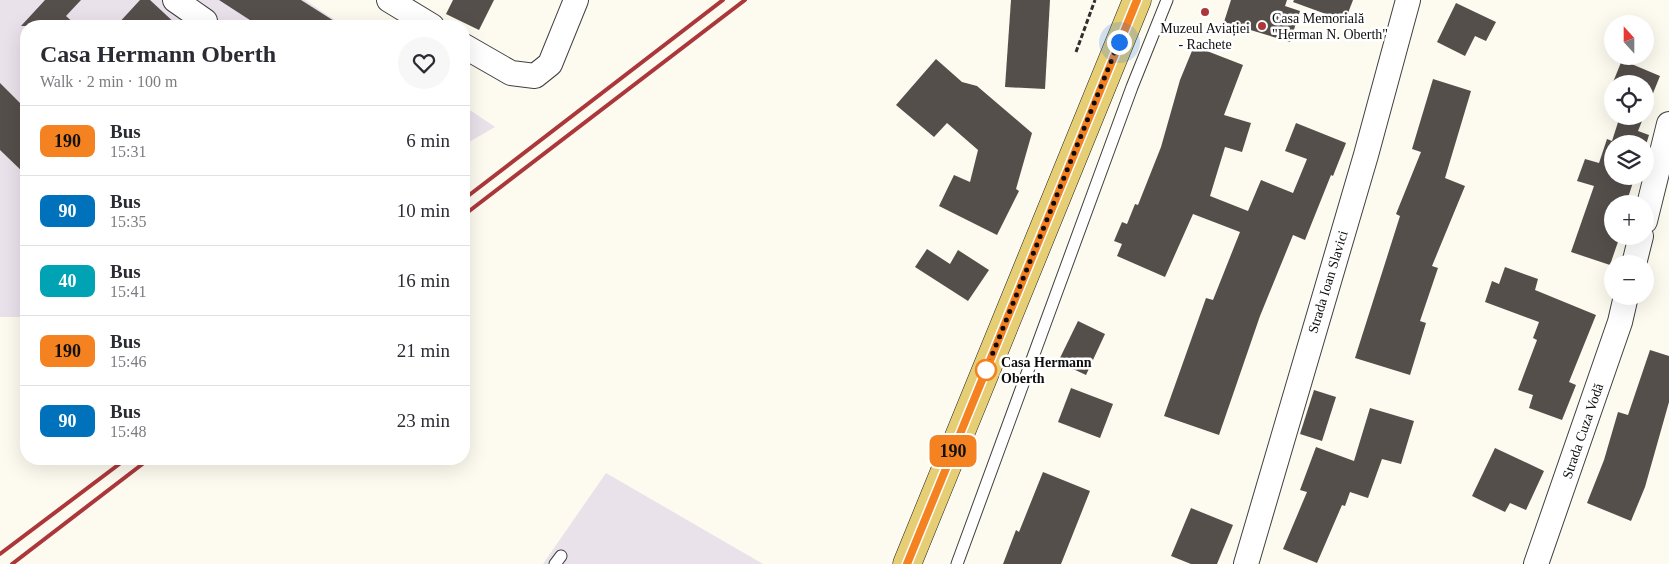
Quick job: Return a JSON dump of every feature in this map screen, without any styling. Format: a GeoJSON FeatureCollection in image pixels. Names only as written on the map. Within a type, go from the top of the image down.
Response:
{"type":"FeatureCollection","features":[{"type":"Feature","properties":{"kind":"main road"},"geometry":{"type":"LineString","coordinates":[[907,564],[1137,0]]}},
{"type":"Feature","properties":{"kind":"street"},"geometry":{"type":"LineString","coordinates":[[175,0],[204,20]]}},
{"type":"Feature","properties":{"kind":"street"},"geometry":{"type":"LineString","coordinates":[[388,0],[422,20]]}},
{"type":"Feature","properties":{"kind":"street"},"geometry":{"type":"LineString","coordinates":[[470,49],[511,73],[535,76],[550,64],[576,0]]}},
{"type":"Feature","properties":{"kind":"street","name":"Strada Ioan Slavici"},"geometry":{"type":"LineString","coordinates":[[1246,564],[1366,155],[1408,0]]}},
{"type":"Feature","properties":{"kind":"street"},"geometry":{"type":"LineString","coordinates":[[1651,195],[1669,124]]}},
{"type":"Feature","properties":{"kind":"street","name":"Strada Cuza Vodă"},"geometry":{"type":"LineString","coordinates":[[1536,564],[1620,322],[1624,305]]}},
{"type":"Feature","properties":{"kind":"lane"},"geometry":{"type":"LineString","coordinates":[[957,564],[1128,96],[1167,0]]}},
{"type":"Feature","properties":{"kind":"path"},"geometry":{"type":"LineString","coordinates":[[1076,52],[1095,0]]}},
{"type":"Feature","properties":{"kind":"shaded area"},"geometry":{"type":"Polygon","coordinates":[[[0,0],[305,0],[335,20],[20,20],[20,317],[0,317],[0,0]]]}},
{"type":"Feature","properties":{"kind":"shaded area"},"geometry":{"type":"Polygon","coordinates":[[[470,110],[495,127],[470,142],[470,110]]]}},
{"type":"Feature","properties":{"kind":"shaded area"},"geometry":{"type":"Polygon","coordinates":[[[606,473],[763,564],[543,564],[606,473]]]}},
{"type":"Feature","properties":{"kind":"building"},"geometry":{"type":"Polygon","coordinates":[[[45,0],[81,0],[66,16],[70,20],[27,20],[45,0]]]}},
{"type":"Feature","properties":{"kind":"building"},"geometry":{"type":"Polygon","coordinates":[[[140,0],[150,0],[172,20],[122,20],[140,0]]]}},
{"type":"Feature","properties":{"kind":"building"},"geometry":{"type":"Polygon","coordinates":[[[219,0],[301,0],[333,20],[250,20],[219,0]]]}},
{"type":"Feature","properties":{"kind":"building"},"geometry":{"type":"Polygon","coordinates":[[[453,0],[494,0],[479,30],[470,26],[470,20],[458,20],[446,14],[453,0]]]}},
{"type":"Feature","properties":{"kind":"building"},"geometry":{"type":"Polygon","coordinates":[[[1011,0],[1050,0],[1045,89],[1005,87],[1011,0]]]}},
{"type":"Feature","properties":{"kind":"building"},"geometry":{"type":"Polygon","coordinates":[[[1231,0],[1287,0],[1285,6],[1300,11],[1290,42],[1224,22],[1231,0]]]}},
{"type":"Feature","properties":{"kind":"building"},"geometry":{"type":"Polygon","coordinates":[[[1294,0],[1353,0],[1345,21],[1293,2],[1294,0]]]}},
{"type":"Feature","properties":{"kind":"building"},"geometry":{"type":"Polygon","coordinates":[[[1456,3],[1496,22],[1486,41],[1475,36],[1465,56],[1437,42],[1456,3]]]}},
{"type":"Feature","properties":{"kind":"building"},"geometry":{"type":"Polygon","coordinates":[[[1194,46],[1243,65],[1224,115],[1251,123],[1242,152],[1225,147],[1210,196],[1248,211],[1261,180],[1293,193],[1307,159],[1285,151],[1296,123],[1346,143],[1305,240],[1293,235],[1260,316],[1219,435],[1164,416],[1206,298],[1213,300],[1240,232],[1193,214],[1165,277],[1117,256],[1122,244],[1114,241],[1122,222],[1127,224],[1135,204],[1138,205],[1161,147],[1180,80],[1194,46]]]}},
{"type":"Feature","properties":{"kind":"building"},"geometry":{"type":"Polygon","coordinates":[[[936,59],[962,82],[977,86],[1032,133],[1016,189],[1019,191],[997,235],[939,206],[954,175],[970,182],[978,150],[947,123],[934,137],[896,105],[936,59]]]}},
{"type":"Feature","properties":{"kind":"building"},"geometry":{"type":"Polygon","coordinates":[[[1620,65],[1634,65],[1660,76],[1654,91],[1654,75],[1616,75],[1620,65]]]}},
{"type":"Feature","properties":{"kind":"building"},"geometry":{"type":"Polygon","coordinates":[[[1433,79],[1471,91],[1445,178],[1465,186],[1432,266],[1438,268],[1420,321],[1426,323],[1410,375],[1355,358],[1400,216],[1396,214],[1421,152],[1412,149],[1433,79]]]}},
{"type":"Feature","properties":{"kind":"building"},"geometry":{"type":"Polygon","coordinates":[[[0,83],[20,103],[20,169],[0,150],[0,83]]]}},
{"type":"Feature","properties":{"kind":"building"},"geometry":{"type":"Polygon","coordinates":[[[1617,125],[1640,125],[1638,131],[1649,135],[1614,135],[1617,125]]]}},
{"type":"Feature","properties":{"kind":"building"},"geometry":{"type":"Polygon","coordinates":[[[1604,148],[1604,185],[1632,185],[1629,195],[1604,195],[1604,245],[1617,245],[1613,255],[1604,255],[1604,263],[1571,252],[1594,186],[1577,181],[1585,159],[1599,163],[1604,148]]]}},
{"type":"Feature","properties":{"kind":"building"},"geometry":{"type":"Polygon","coordinates":[[[927,249],[950,264],[958,250],[989,270],[968,301],[915,267],[927,249]]]}},
{"type":"Feature","properties":{"kind":"building"},"geometry":{"type":"Polygon","coordinates":[[[1505,267],[1538,279],[1535,290],[1596,315],[1569,382],[1576,385],[1562,420],[1529,408],[1533,395],[1518,390],[1537,340],[1533,338],[1539,322],[1485,302],[1492,281],[1499,284],[1505,267]]]}},
{"type":"Feature","properties":{"kind":"building"},"geometry":{"type":"Polygon","coordinates":[[[1078,321],[1105,334],[1086,375],[1058,362],[1078,321]]]}},
{"type":"Feature","properties":{"kind":"building"},"geometry":{"type":"Polygon","coordinates":[[[1650,350],[1669,356],[1669,402],[1645,487],[1631,521],[1587,503],[1604,460],[1618,412],[1628,415],[1650,350]]]}},
{"type":"Feature","properties":{"kind":"building"},"geometry":{"type":"Polygon","coordinates":[[[1071,388],[1113,404],[1100,438],[1058,422],[1071,388]]]}},
{"type":"Feature","properties":{"kind":"building"},"geometry":{"type":"Polygon","coordinates":[[[1314,390],[1336,397],[1322,441],[1300,434],[1314,390]]]}},
{"type":"Feature","properties":{"kind":"building"},"geometry":{"type":"Polygon","coordinates":[[[1370,408],[1414,421],[1401,464],[1382,459],[1368,498],[1350,492],[1345,506],[1342,505],[1317,563],[1283,549],[1307,492],[1300,490],[1316,447],[1354,461],[1370,408]]]}},
{"type":"Feature","properties":{"kind":"building"},"geometry":{"type":"Polygon","coordinates":[[[1495,448],[1544,471],[1526,510],[1510,503],[1505,512],[1472,496],[1495,448]]]}},
{"type":"Feature","properties":{"kind":"building"},"geometry":{"type":"Polygon","coordinates":[[[1043,472],[1090,491],[1061,564],[1003,564],[1016,530],[1019,532],[1043,472]]]}},
{"type":"Feature","properties":{"kind":"building"},"geometry":{"type":"Polygon","coordinates":[[[1191,508],[1233,525],[1217,564],[1191,564],[1171,556],[1191,508]]]}},
{"type":"Feature","properties":{"kind":"railway"},"geometry":{"type":"LineString","coordinates":[[470,194],[723,0]]}},
{"type":"Feature","properties":{"kind":"railway"},"geometry":{"type":"LineString","coordinates":[[470,210],[745,0]]}},
{"type":"Feature","properties":{"kind":"railway"},"geometry":{"type":"LineString","coordinates":[[0,554],[118,465]]}},
{"type":"Feature","properties":{"kind":"railway"},"geometry":{"type":"LineString","coordinates":[[12,564],[141,465]]}},
{"type":"Feature","properties":{"kind":"bus line","name":"190"},"geometry":{"type":"LineString","coordinates":[[907,564],[1137,0]]}},
{"type":"Feature","properties":{"kind":"place","name":"Muzeul Aviației - Rachete"},"geometry":{"type":"Point","coordinates":[1205,12]}},
{"type":"Feature","properties":{"kind":"place","name":"Casa Memorială \"Herman N. Oberth\""},"geometry":{"type":"Point","coordinates":[1262,26]}},
{"type":"Feature","properties":{"kind":"place","name":"Casa Hermann Oberth"},"geometry":{"type":"Point","coordinates":[986,370]}},
{"type":"Feature","properties":{"kind":"route"},"geometry":{"type":"LineString","coordinates":[[986,370],[1119,42]]}}]}
